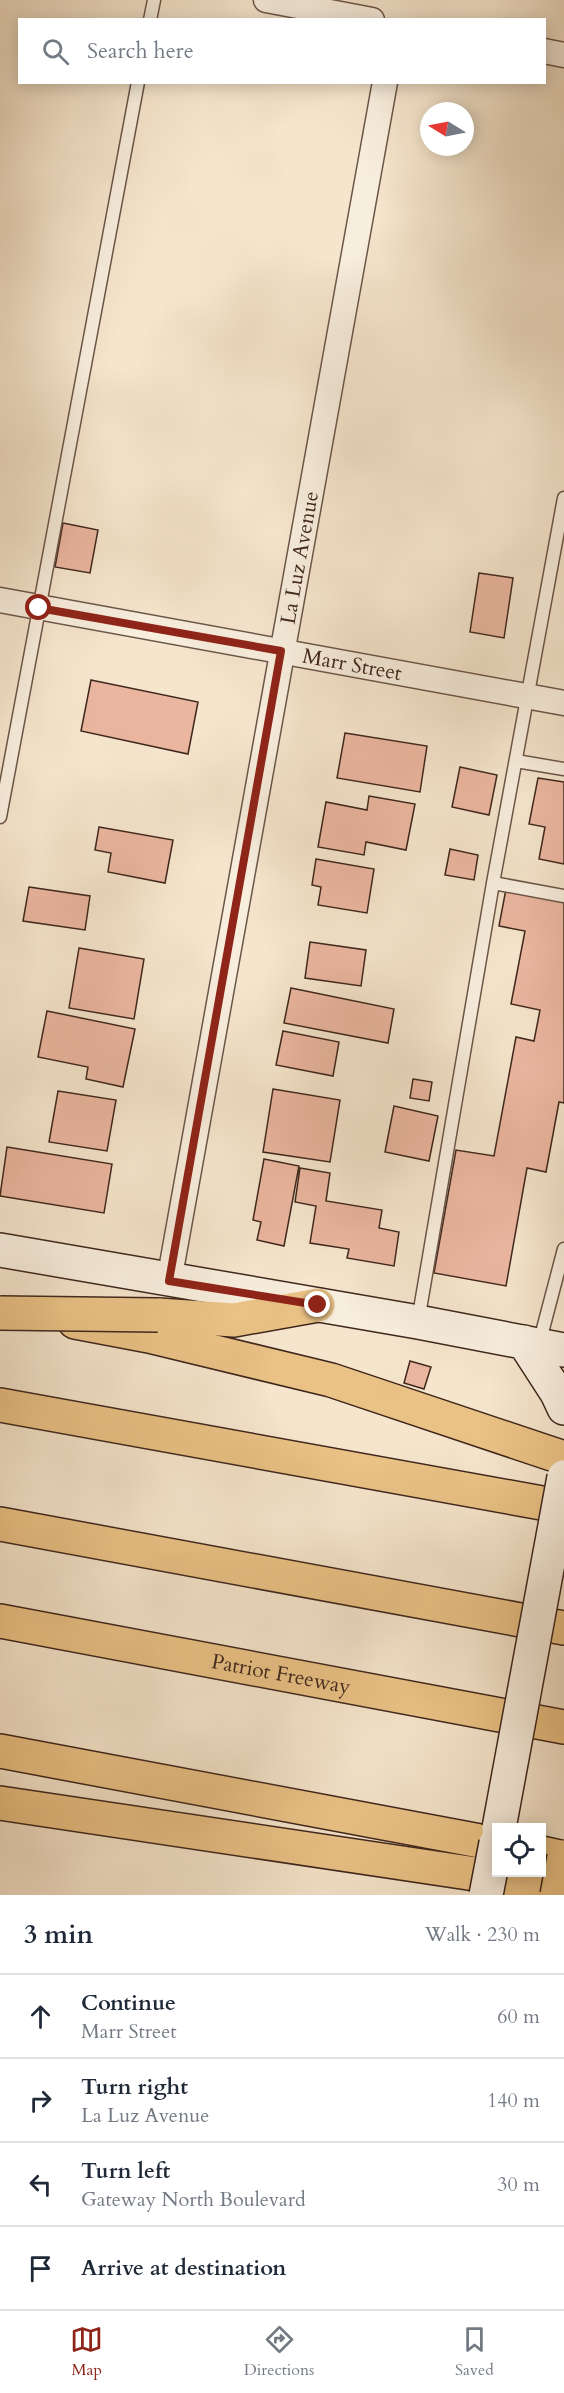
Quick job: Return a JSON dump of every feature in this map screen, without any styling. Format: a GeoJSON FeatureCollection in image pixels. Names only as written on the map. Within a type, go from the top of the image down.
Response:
{"type":"FeatureCollection","features":[{"type":"Feature","properties":{"kind":"main road"},"geometry":{"type":"LineString","coordinates":[[0,1250],[169,1281],[418,1322],[542,1346],[548,1378],[564,1408]]}},
{"type":"Feature","properties":{"kind":"main road"},"geometry":{"type":"LineString","coordinates":[[0,1313],[158,1315],[234,1320],[318,1305]]}},
{"type":"Feature","properties":{"kind":"main road"},"geometry":{"type":"LineString","coordinates":[[0,1308],[148,1336],[331,1380],[564,1458]]}},
{"type":"Feature","properties":{"kind":"main road"},"geometry":{"type":"LineString","coordinates":[[0,1405],[564,1507]]}},
{"type":"Feature","properties":{"kind":"main road"},"geometry":{"type":"LineString","coordinates":[[500,1823],[564,1477]]}},
{"type":"Feature","properties":{"kind":"main road"},"geometry":{"type":"LineString","coordinates":[[0,1524],[564,1628]]}},
{"type":"Feature","properties":{"kind":"main road","name":"Patriot Freeway"},"geometry":{"type":"LineString","coordinates":[[0,1621],[564,1727]]}},
{"type":"Feature","properties":{"kind":"main road"},"geometry":{"type":"LineString","coordinates":[[0,1751],[492,1843]]}},
{"type":"Feature","properties":{"kind":"main road"},"geometry":{"type":"LineString","coordinates":[[0,1803],[549,1885],[564,1884]]}},
{"type":"Feature","properties":{"kind":"main road"},"geometry":{"type":"LineString","coordinates":[[546,1854],[564,1857],[557,1895]]}},
{"type":"Feature","properties":{"kind":"main road"},"geometry":{"type":"LineString","coordinates":[[486,1895],[492,1864]]}},
{"type":"Feature","properties":{"kind":"street"},"geometry":{"type":"LineString","coordinates":[[266,0],[361,18]]}},
{"type":"Feature","properties":{"kind":"street"},"geometry":{"type":"LineString","coordinates":[[546,51],[564,55]]}},
{"type":"Feature","properties":{"kind":"street","name":"La Luz Avenue"},"geometry":{"type":"LineString","coordinates":[[169,1281],[385,84]]}},
{"type":"Feature","properties":{"kind":"street","name":"Marr Street"},"geometry":{"type":"LineString","coordinates":[[0,600],[564,704]]}},
{"type":"Feature","properties":{"kind":"lane"},"geometry":{"type":"LineString","coordinates":[[150,18],[154,0]]}},
{"type":"Feature","properties":{"kind":"lane"},"geometry":{"type":"LineString","coordinates":[[0,817],[138,84]]}},
{"type":"Feature","properties":{"kind":"lane"},"geometry":{"type":"LineString","coordinates":[[418,1322],[493,883],[564,498]]}},
{"type":"Feature","properties":{"kind":"lane"},"geometry":{"type":"LineString","coordinates":[[516,761],[564,769]]}},
{"type":"Feature","properties":{"kind":"lane"},"geometry":{"type":"LineString","coordinates":[[493,883],[564,896]]}},
{"type":"Feature","properties":{"kind":"lane"},"geometry":{"type":"LineString","coordinates":[[542,1346],[564,1249]]}},
{"type":"Feature","properties":{"kind":"building"},"geometry":{"type":"Polygon","coordinates":[[[63,523],[98,530],[90,573],[55,567],[63,523]]]}},
{"type":"Feature","properties":{"kind":"building"},"geometry":{"type":"Polygon","coordinates":[[[479,573],[513,578],[504,638],[470,632],[479,573]]]}},
{"type":"Feature","properties":{"kind":"building"},"geometry":{"type":"Polygon","coordinates":[[[91,680],[198,702],[188,754],[81,731],[91,680]]]}},
{"type":"Feature","properties":{"kind":"building"},"geometry":{"type":"Polygon","coordinates":[[[345,733],[427,746],[420,792],[337,778],[345,733]]]}},
{"type":"Feature","properties":{"kind":"building"},"geometry":{"type":"Polygon","coordinates":[[[460,767],[497,775],[489,815],[452,807],[460,767]]]}},
{"type":"Feature","properties":{"kind":"building"},"geometry":{"type":"Polygon","coordinates":[[[538,778],[564,782],[564,864],[539,859],[545,827],[529,824],[538,778]]]}},
{"type":"Feature","properties":{"kind":"building"},"geometry":{"type":"Polygon","coordinates":[[[369,796],[415,804],[406,850],[366,842],[364,855],[318,847],[326,802],[367,810],[369,796]]]}},
{"type":"Feature","properties":{"kind":"building"},"geometry":{"type":"Polygon","coordinates":[[[99,827],[173,840],[165,883],[108,872],[111,853],[95,850],[99,827]]]}},
{"type":"Feature","properties":{"kind":"building"},"geometry":{"type":"Polygon","coordinates":[[[450,849],[478,855],[474,880],[445,875],[450,849]]]}},
{"type":"Feature","properties":{"kind":"building"},"geometry":{"type":"Polygon","coordinates":[[[316,859],[374,869],[367,913],[318,905],[321,887],[312,885],[316,859]]]}},
{"type":"Feature","properties":{"kind":"building"},"geometry":{"type":"Polygon","coordinates":[[[29,887],[90,896],[85,930],[23,921],[29,887]]]}},
{"type":"Feature","properties":{"kind":"building"},"geometry":{"type":"Polygon","coordinates":[[[506,889],[564,900],[564,1103],[559,1102],[546,1172],[527,1168],[506,1286],[434,1273],[456,1150],[494,1156],[516,1037],[534,1041],[540,1010],[511,1004],[525,931],[499,926],[506,889]]]}},
{"type":"Feature","properties":{"kind":"building"},"geometry":{"type":"Polygon","coordinates":[[[310,942],[366,950],[361,986],[305,978],[310,942]]]}},
{"type":"Feature","properties":{"kind":"building"},"geometry":{"type":"Polygon","coordinates":[[[79,948],[144,959],[134,1019],[69,1008],[79,948]]]}},
{"type":"Feature","properties":{"kind":"building"},"geometry":{"type":"Polygon","coordinates":[[[291,988],[394,1009],[388,1043],[284,1023],[291,988]]]}},
{"type":"Feature","properties":{"kind":"building"},"geometry":{"type":"Polygon","coordinates":[[[47,1011],[135,1029],[123,1087],[86,1079],[88,1067],[38,1057],[47,1011]]]}},
{"type":"Feature","properties":{"kind":"building"},"geometry":{"type":"Polygon","coordinates":[[[283,1031],[339,1042],[333,1076],[276,1065],[283,1031]]]}},
{"type":"Feature","properties":{"kind":"building"},"geometry":{"type":"Polygon","coordinates":[[[413,1079],[432,1082],[429,1101],[410,1098],[413,1079]]]}},
{"type":"Feature","properties":{"kind":"building"},"geometry":{"type":"Polygon","coordinates":[[[273,1089],[340,1100],[330,1162],[263,1152],[273,1089]]]}},
{"type":"Feature","properties":{"kind":"building"},"geometry":{"type":"Polygon","coordinates":[[[58,1091],[116,1100],[107,1151],[49,1142],[58,1091]]]}},
{"type":"Feature","properties":{"kind":"building"},"geometry":{"type":"Polygon","coordinates":[[[394,1106],[438,1116],[429,1161],[385,1152],[394,1106]]]}},
{"type":"Feature","properties":{"kind":"building"},"geometry":{"type":"Polygon","coordinates":[[[7,1147],[112,1164],[104,1213],[0,1196],[7,1147]]]}},
{"type":"Feature","properties":{"kind":"building"},"geometry":{"type":"Polygon","coordinates":[[[264,1159],[299,1166],[284,1246],[257,1240],[261,1222],[253,1220],[264,1159]]]}},
{"type":"Feature","properties":{"kind":"building"},"geometry":{"type":"Polygon","coordinates":[[[300,1168],[330,1173],[326,1201],[382,1210],[379,1228],[399,1232],[394,1266],[347,1258],[349,1249],[310,1243],[316,1206],[295,1202],[300,1168]]]}},
{"type":"Feature","properties":{"kind":"building"},"geometry":{"type":"Polygon","coordinates":[[[410,1361],[431,1367],[424,1389],[404,1383],[410,1361]]]}},
{"type":"Feature","properties":{"kind":"route"},"geometry":{"type":"LineString","coordinates":[[39,608],[281,651],[169,1281],[318,1305]]}}]}
